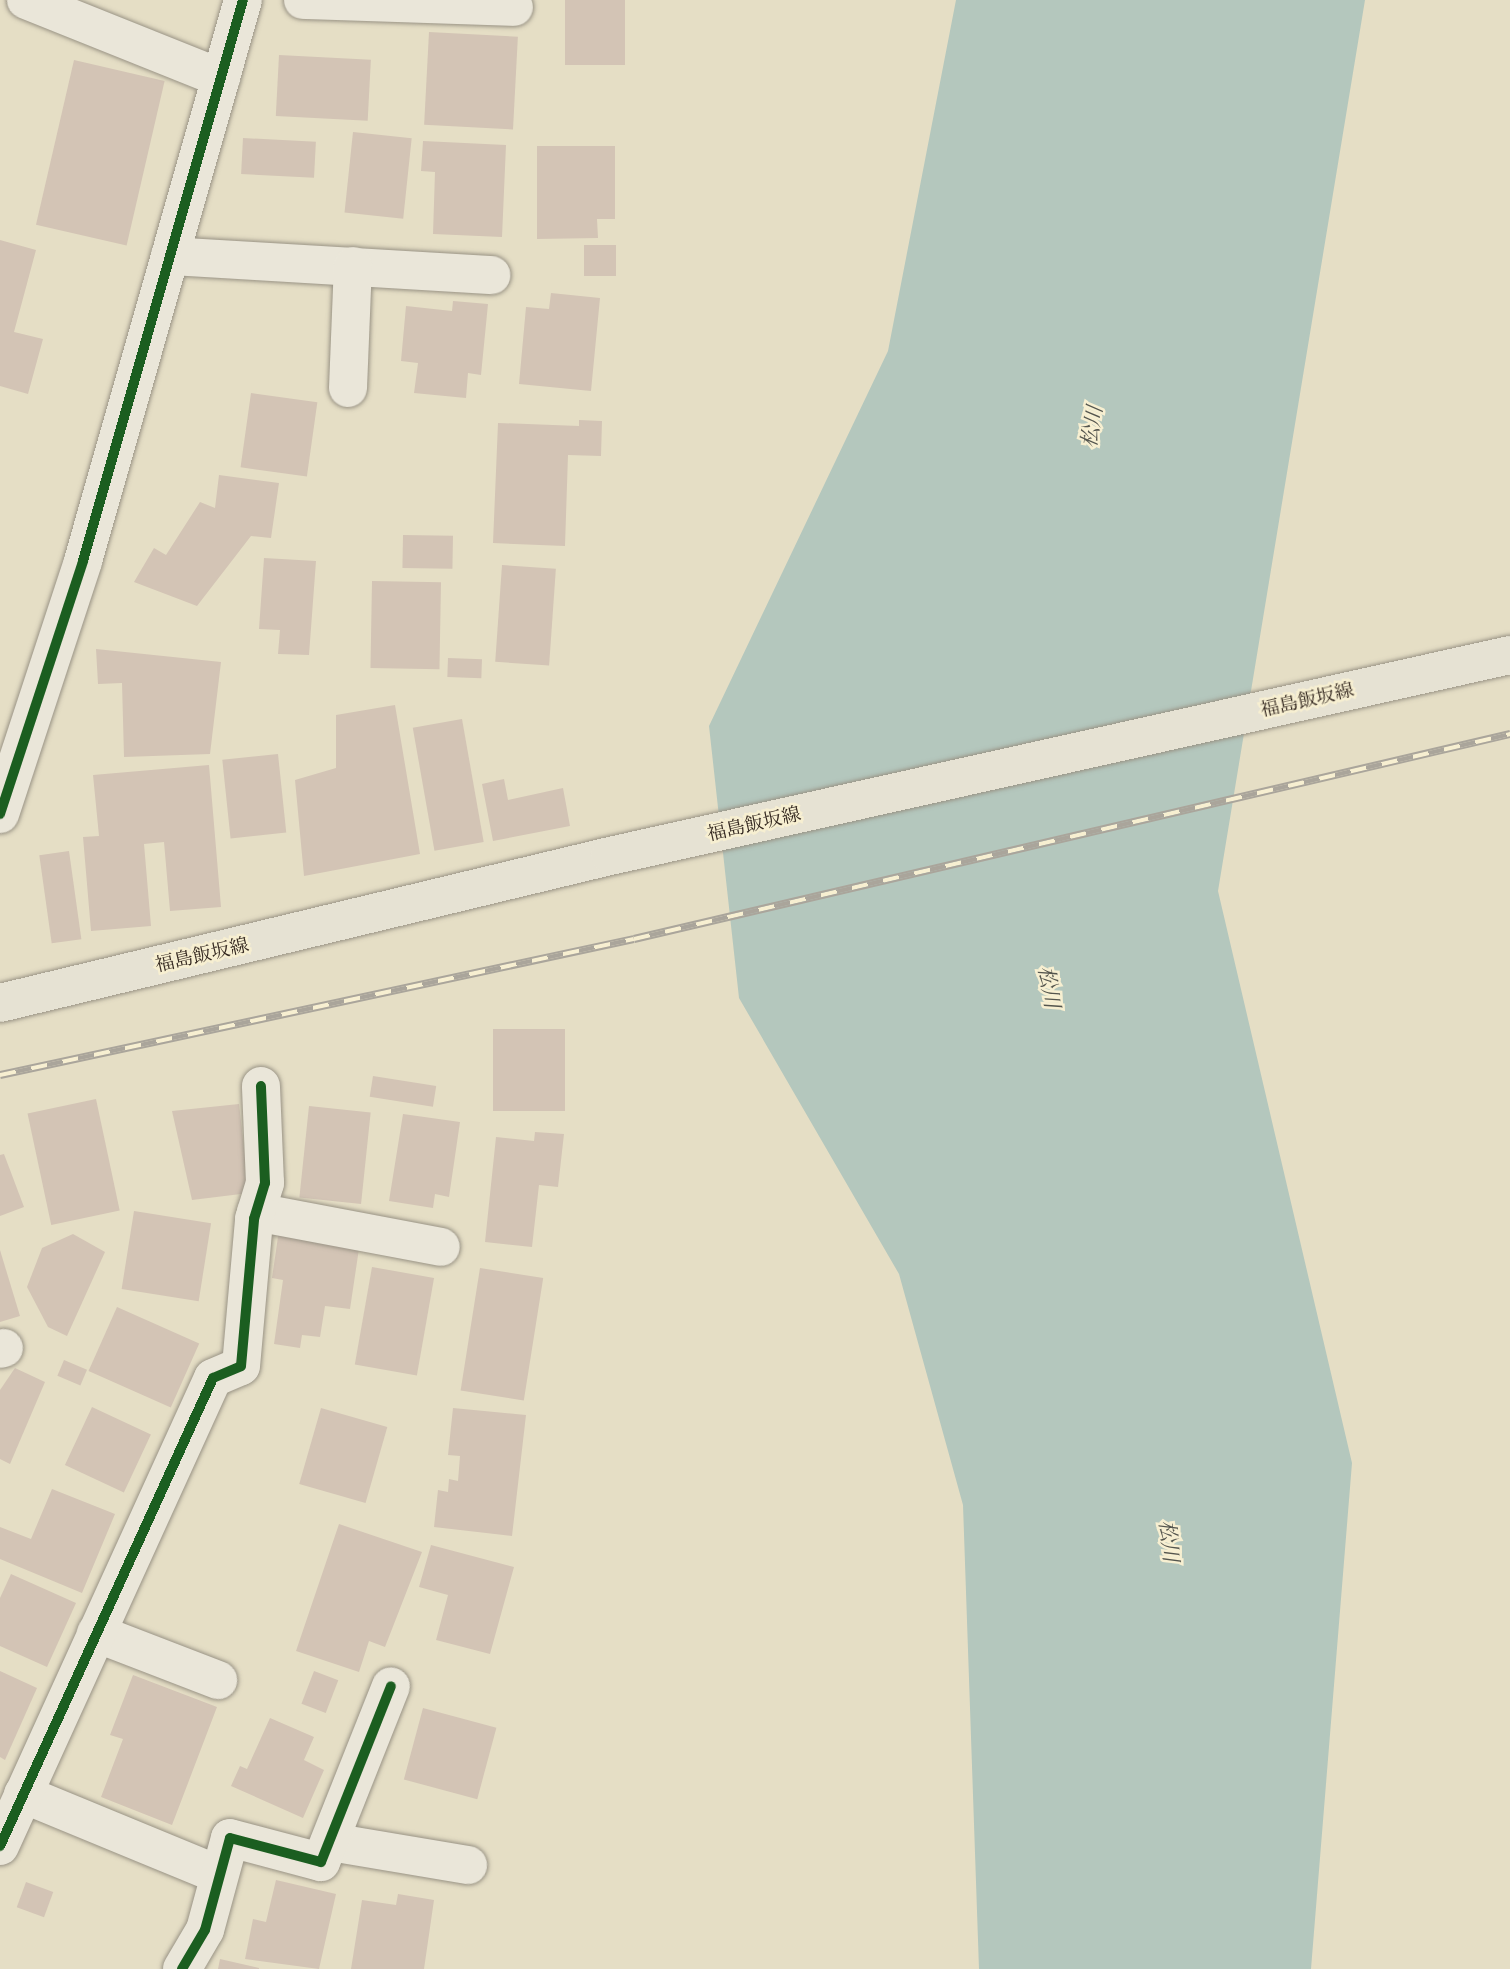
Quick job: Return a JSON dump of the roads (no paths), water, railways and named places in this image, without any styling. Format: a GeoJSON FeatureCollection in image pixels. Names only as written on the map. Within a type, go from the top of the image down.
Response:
{"type":"FeatureCollection","features":[{"type":"Feature","properties":{"kind":"main road","name":"福島飯坂線"},"geometry":{"type":"LineString","coordinates":[[0,1003],[610,856],[1510,655]]}},
{"type":"Feature","properties":{"kind":"street"},"geometry":{"type":"LineString","coordinates":[[26,0],[220,78]]}},
{"type":"Feature","properties":{"kind":"street"},"geometry":{"type":"LineString","coordinates":[[0,814],[83,561],[243,0]]}},
{"type":"Feature","properties":{"kind":"street"},"geometry":{"type":"LineString","coordinates":[[303,0],[514,6]]}},
{"type":"Feature","properties":{"kind":"street"},"geometry":{"type":"LineString","coordinates":[[170,256],[491,275]]}},
{"type":"Feature","properties":{"kind":"street"},"geometry":{"type":"LineString","coordinates":[[348,388],[353,267]]}},
{"type":"Feature","properties":{"kind":"street"},"geometry":{"type":"LineString","coordinates":[[0,1846],[213,1378],[241,1366],[256,1212],[264,1183],[261,1086]]}},
{"type":"Feature","properties":{"kind":"street"},"geometry":{"type":"LineString","coordinates":[[256,1212],[441,1247]]}},
{"type":"Feature","properties":{"kind":"street"},"geometry":{"type":"LineString","coordinates":[[96,1633],[218,1679]]}},
{"type":"Feature","properties":{"kind":"street"},"geometry":{"type":"LineString","coordinates":[[182,1969],[205,1930],[217,1874],[230,1838],[321,1863],[391,1686]]}},
{"type":"Feature","properties":{"kind":"street"},"geometry":{"type":"LineString","coordinates":[[23,1794],[217,1874]]}},
{"type":"Feature","properties":{"kind":"street"},"geometry":{"type":"LineString","coordinates":[[330,1842],[468,1865]]}},
{"type":"Feature","properties":{"kind":"water","name":"松川"},"geometry":{"type":"Polygon","coordinates":[[[956,0],[1365,0],[1218,891],[1352,1463],[1311,1969],[979,1969],[963,1505],[899,1274],[739,998],[709,726],[888,351],[956,0]]]}},
{"type":"Feature","properties":{"kind":"railway"},"geometry":{"type":"LineString","coordinates":[[0,1075],[634,939],[1510,734]]}}]}
